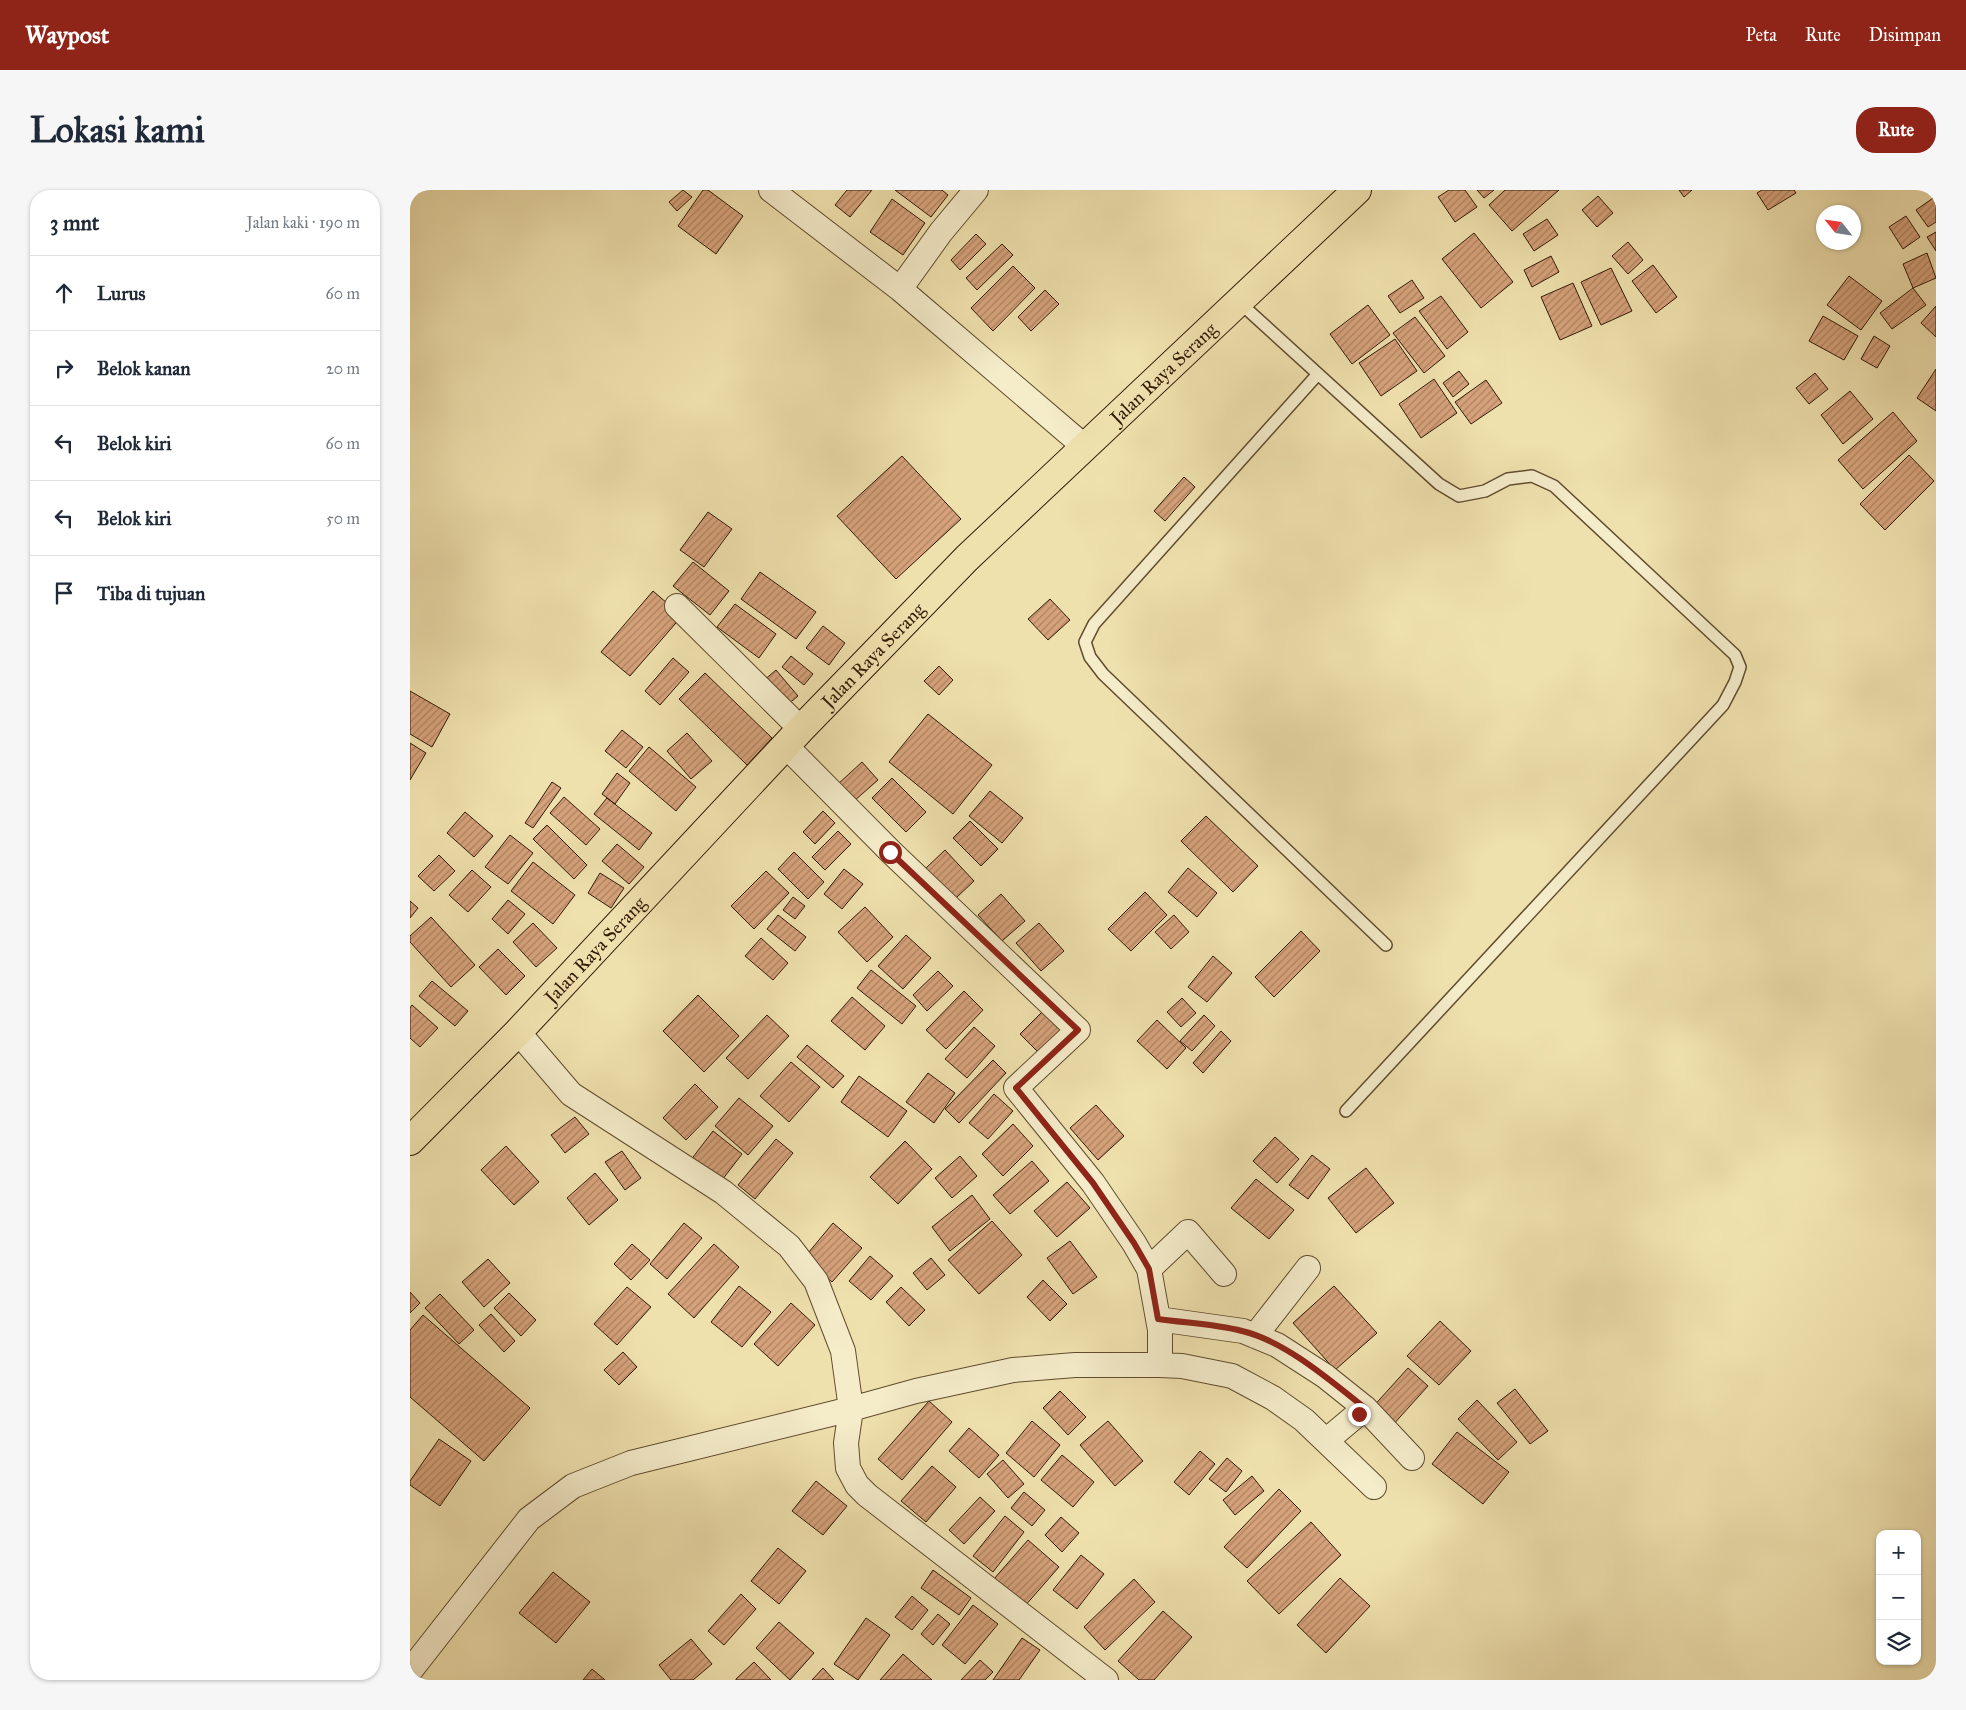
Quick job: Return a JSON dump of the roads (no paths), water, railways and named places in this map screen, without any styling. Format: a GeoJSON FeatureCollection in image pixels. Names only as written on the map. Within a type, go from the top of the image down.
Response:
{"type":"FeatureCollection","features":[{"type":"Feature","properties":{"kind":"highway","name":"Jalan Raya Serang"},"geometry":{"type":"LineString","coordinates":[[410,1141],[518,1032],[794,738],[967,558],[1357,190]]}},
{"type":"Feature","properties":{"kind":"street"},"geometry":{"type":"LineString","coordinates":[[771,190],[900,289],[1085,447]]}},
{"type":"Feature","properties":{"kind":"street"},"geometry":{"type":"LineString","coordinates":[[900,289],[941,232],[976,190]]}},
{"type":"Feature","properties":{"kind":"street"},"geometry":{"type":"LineString","coordinates":[[676,606],[794,738],[890,852],[1078,1030],[1016,1088],[1093,1183],[1134,1243],[1149,1269],[1159,1324],[1160,1361]]}},
{"type":"Feature","properties":{"kind":"street"},"geometry":{"type":"LineString","coordinates":[[518,1032],[572,1094],[723,1192],[789,1246],[816,1282],[843,1351],[850,1403],[846,1443],[848,1468],[857,1485],[867,1495],[1106,1680]]}},
{"type":"Feature","properties":{"kind":"street"},"geometry":{"type":"LineString","coordinates":[[1149,1269],[1188,1232],[1224,1274]]}},
{"type":"Feature","properties":{"kind":"street"},"geometry":{"type":"LineString","coordinates":[[1255,1336],[1308,1268]]}},
{"type":"Feature","properties":{"kind":"street"},"geometry":{"type":"LineString","coordinates":[[1159,1324],[1243,1331],[1277,1345],[1309,1366],[1362,1411],[1412,1458]]}},
{"type":"Feature","properties":{"kind":"street"},"geometry":{"type":"LineString","coordinates":[[410,1671],[529,1519],[573,1486],[631,1463],[850,1403],[1013,1370],[1160,1361],[1232,1376],[1273,1398],[1304,1420],[1333,1435],[1374,1486]]}},
{"type":"Feature","properties":{"kind":"street"},"geometry":{"type":"LineString","coordinates":[[1333,1435],[1362,1411]]}},
{"type":"Feature","properties":{"kind":"lane"},"geometry":{"type":"LineString","coordinates":[[1239,302],[1439,484],[1459,496],[1485,491],[1508,479],[1532,476],[1554,486],[1735,655],[1740,667],[1723,705],[1346,1112]]}},
{"type":"Feature","properties":{"kind":"lane"},"geometry":{"type":"LineString","coordinates":[[1318,374],[1094,624],[1085,642],[1090,657],[1103,674],[1386,945]]}}]}
